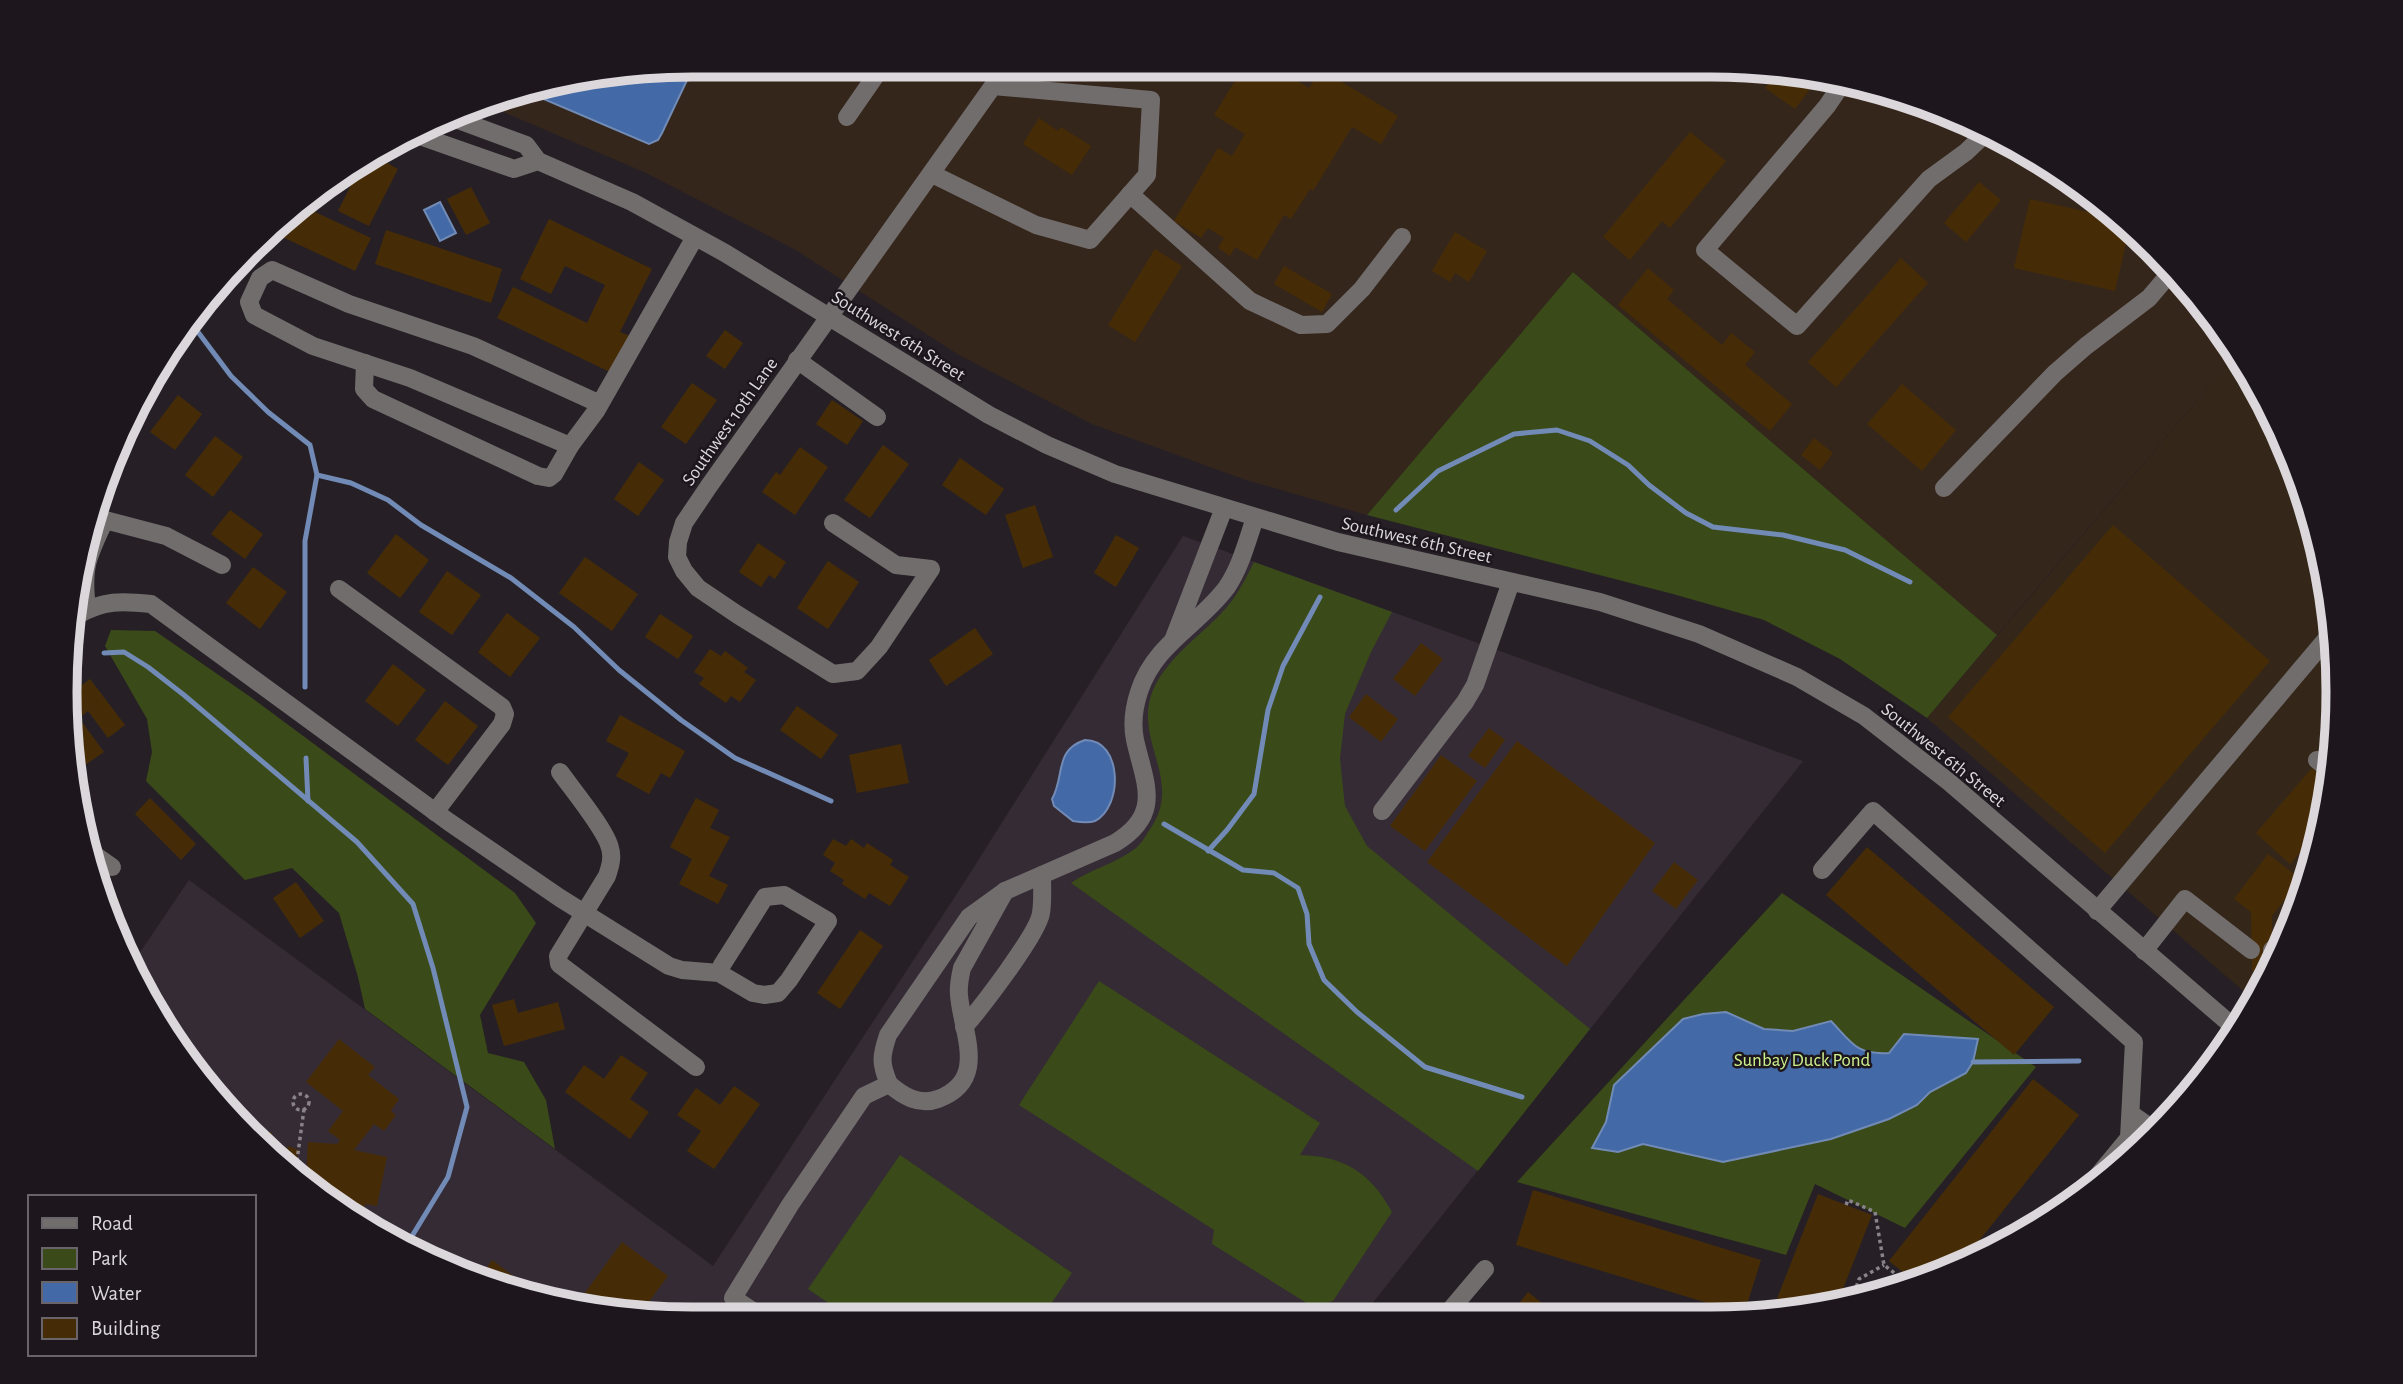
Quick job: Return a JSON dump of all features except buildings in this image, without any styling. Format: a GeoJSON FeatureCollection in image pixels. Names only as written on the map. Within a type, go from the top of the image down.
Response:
{"type":"FeatureCollection","features":[{"type":"Feature","properties":{"kind":"street"},"geometry":{"type":"LineString","coordinates":[[847,117],[875,77]]}},
{"type":"Feature","properties":{"kind":"street","name":"Southwest 10th Lane"},"geometry":{"type":"LineString","coordinates":[[833,523],[896,565],[932,569],[879,647],[857,671],[833,674],[738,615],[698,588],[677,557],[684,523],[993,86],[1151,100],[1147,175],[1130,194]]}},
{"type":"Feature","properties":{"kind":"street"},"geometry":{"type":"LineString","coordinates":[[1838,91],[1704,250],[1797,326],[1929,179],[1980,139]]}},
{"type":"Feature","properties":{"kind":"street","name":"Southwest 6th Street"},"geometry":{"type":"LineString","coordinates":[[463,122],[526,145],[538,161],[632,202],[829,316],[989,415],[1047,445],[1115,474],[1338,542],[1601,603],[1699,634],[1797,677],[1864,716],[1949,782],[2229,1023]]}},
{"type":"Feature","properties":{"kind":"street"},"geometry":{"type":"LineString","coordinates":[[425,138],[514,169],[538,161]]}},
{"type":"Feature","properties":{"kind":"street"},"geometry":{"type":"LineString","coordinates":[[932,174],[1036,225],[1090,240],[1130,194],[1250,301],[1301,325],[1326,324],[1362,289],[1402,237]]}},
{"type":"Feature","properties":{"kind":"street"},"geometry":{"type":"LineString","coordinates":[[365,363],[363,389],[373,399],[538,476],[549,478],[600,404],[695,237]]}},
{"type":"Feature","properties":{"kind":"street"},"geometry":{"type":"LineString","coordinates":[[570,446],[410,378],[313,346],[254,315],[249,302],[260,278],[272,270],[349,304],[473,346],[600,404]]}},
{"type":"Feature","properties":{"kind":"street"},"geometry":{"type":"LineString","coordinates":[[1944,488],[2055,373],[2149,298],[2165,279]]}},
{"type":"Feature","properties":{"kind":"street"},"geometry":{"type":"LineString","coordinates":[[797,360],[877,417]]}},
{"type":"Feature","properties":{"kind":"street"},"geometry":{"type":"LineString","coordinates":[[1174,638],[1224,508]]}},
{"type":"Feature","properties":{"kind":"street"},"geometry":{"type":"LineString","coordinates":[[1005,891],[962,968],[958,993],[970,1050],[966,1074],[949,1095],[934,1101],[920,1101],[903,1096],[890,1084],[883,1070],[881,1055],[888,1035],[969,917],[1005,891],[1115,843],[1127,836],[1144,816],[1148,788],[1135,738],[1135,707],[1145,677],[1174,638],[1190,626],[1226,587],[1240,562],[1255,517]]}},
{"type":"Feature","properties":{"kind":"street"},"geometry":{"type":"LineString","coordinates":[[97,536],[105,520],[166,536],[222,565]]}},
{"type":"Feature","properties":{"kind":"street"},"geometry":{"type":"LineString","coordinates":[[1382,811],[1475,685],[1511,582]]}},
{"type":"Feature","properties":{"kind":"street"},"geometry":{"type":"LineString","coordinates":[[339,589],[502,707],[505,715],[502,724],[436,812]]}},
{"type":"Feature","properties":{"kind":"street"},"geometry":{"type":"LineString","coordinates":[[82,612],[95,605],[123,601],[151,604],[436,812],[585,914],[669,966],[682,970],[719,973],[753,993],[778,993],[828,921],[784,895],[765,897],[719,973]]}},
{"type":"Feature","properties":{"kind":"street"},"geometry":{"type":"LineString","coordinates":[[2097,911],[2324,642]]}},
{"type":"Feature","properties":{"kind":"street"},"geometry":{"type":"LineString","coordinates":[[2317,760],[2322,764]]}},
{"type":"Feature","properties":{"kind":"street"},"geometry":{"type":"LineString","coordinates":[[560,772],[604,835],[610,848],[611,862],[607,876],[558,956],[559,964],[696,1067]]}},
{"type":"Feature","properties":{"kind":"street"},"geometry":{"type":"LineString","coordinates":[[1822,870],[1873,811],[2134,1042],[2129,1138],[2114,1155]]}},
{"type":"Feature","properties":{"kind":"street"},"geometry":{"type":"LineString","coordinates":[[100,859],[112,867]]}},
{"type":"Feature","properties":{"kind":"street"},"geometry":{"type":"LineString","coordinates":[[964,1027],[1031,934],[1041,915],[1042,875]]}},
{"type":"Feature","properties":{"kind":"street"},"geometry":{"type":"LineString","coordinates":[[2144,951],[2185,899],[2251,950]]}},
{"type":"Feature","properties":{"kind":"street"},"geometry":{"type":"LineString","coordinates":[[746,1307],[733,1298],[790,1205],[864,1097],[890,1084]]}},
{"type":"Feature","properties":{"kind":"street"},"geometry":{"type":"LineString","coordinates":[[2130,1114],[2147,1126]]}},
{"type":"Feature","properties":{"kind":"street"},"geometry":{"type":"LineString","coordinates":[[1453,1307],[1485,1269]]}},
{"type":"Feature","properties":{"kind":"path"},"geometry":{"type":"LineString","coordinates":[[297,1162],[304,1109],[308,1106],[308,1099],[302,1094],[294,1100],[295,1107],[304,1109]]}},
{"type":"Feature","properties":{"kind":"path"},"geometry":{"type":"LineString","coordinates":[[1846,1205],[1848,1200],[1875,1212],[1884,1265],[1899,1277]]}},
{"type":"Feature","properties":{"kind":"path"},"geometry":{"type":"LineString","coordinates":[[1856,1289],[1859,1279],[1884,1265]]}},
{"type":"Feature","properties":{"kind":"shaded area"},"geometry":{"type":"Polygon","coordinates":[[[692,77],[1711,77],[1791,82],[1870,98],[1909,110],[1983,140],[2019,159],[2085,204],[2146,257],[2199,318],[2230,362],[1997,635],[1573,272],[1367,515],[1243,479],[1092,424],[959,355],[794,249],[644,172],[497,109],[533,98],[612,82],[692,77]]]}},
{"type":"Feature","properties":{"kind":"shaded area"},"geometry":{"type":"Polygon","coordinates":[[[2230,362],[2263,420],[2293,494],[2314,572],[2325,652],[2325,732],[2314,812],[2293,890],[2263,964],[2247,994],[1927,718],[2230,362]]]}},
{"type":"Feature","properties":{"kind":"shaded area"},"geometry":{"type":"Polygon","coordinates":[[[1183,536],[1803,761],[1369,1307],[652,1306],[612,1302],[533,1286],[494,1274],[420,1244],[384,1225],[318,1180],[257,1127],[204,1066],[159,1000],[137,957],[189,880],[713,1266],[962,886],[1183,536]]]}},
{"type":"Feature","properties":{"kind":"green space"},"geometry":{"type":"Polygon","coordinates":[[[1573,272],[1997,635],[1927,718],[1840,659],[1764,620],[1367,515],[1573,272]]]}},
{"type":"Feature","properties":{"kind":"green space"},"geometry":{"type":"Polygon","coordinates":[[[1254,562],[1392,612],[1371,652],[1345,714],[1340,759],[1345,806],[1367,846],[1590,1029],[1478,1171],[1071,883],[1129,853],[1141,843],[1152,826],[1160,808],[1162,790],[1148,720],[1149,701],[1164,671],[1226,608],[1254,562]]]}},
{"type":"Feature","properties":{"kind":"green space"},"geometry":{"type":"Polygon","coordinates":[[[111,630],[155,631],[252,698],[515,893],[536,923],[480,1015],[488,1053],[524,1062],[546,1100],[555,1149],[365,1009],[339,913],[292,868],[245,880],[146,781],[152,752],[147,719],[105,646],[111,630]]]}},
{"type":"Feature","properties":{"kind":"green space","name":"Sunbay Duck Pond"},"geometry":{"type":"Polygon","coordinates":[[[1782,893],[2036,1067],[1905,1228],[1815,1184],[1786,1255],[1517,1182],[1782,893]]]}},
{"type":"Feature","properties":{"kind":"green space"},"geometry":{"type":"Polygon","coordinates":[[[1099,981],[1320,1123],[1300,1155],[1330,1159],[1355,1169],[1384,1198],[1392,1212],[1333,1301],[1313,1307],[1212,1244],[1214,1230],[1019,1105],[1099,981]]]}},
{"type":"Feature","properties":{"kind":"green space"},"geometry":{"type":"Polygon","coordinates":[[[900,1155],[1072,1273],[1049,1307],[834,1307],[808,1289],[900,1155]]]}},
{"type":"Feature","properties":{"kind":"water"},"geometry":{"type":"Polygon","coordinates":[[[689,77],[658,140],[649,144],[538,97],[612,82],[689,77]]]}},
{"type":"Feature","properties":{"kind":"water"},"geometry":{"type":"Polygon","coordinates":[[[440,202],[456,233],[440,241],[424,210],[440,202]]]}},
{"type":"Feature","properties":{"kind":"water"},"geometry":{"type":"Polygon","coordinates":[[[1085,740],[1097,743],[1107,751],[1115,775],[1111,802],[1104,814],[1095,821],[1087,822],[1073,821],[1054,806],[1052,799],[1064,757],[1075,744],[1085,740]]]}},
{"type":"Feature","properties":{"kind":"water","name":"Sunbay Duck Pond"},"geometry":{"type":"Polygon","coordinates":[[[1726,1012],[1764,1029],[1793,1031],[1831,1021],[1856,1046],[1878,1053],[1889,1053],[1904,1034],[1978,1039],[1973,1062],[1966,1073],[1930,1092],[1917,1105],[1889,1119],[1831,1139],[1723,1162],[1643,1144],[1618,1152],[1592,1148],[1606,1122],[1614,1085],[1683,1019],[1726,1012]]]}},
{"type":"Feature","properties":{"kind":"waterway"},"geometry":{"type":"LineString","coordinates":[[196,329],[231,376],[268,412],[310,445],[317,475],[305,541],[305,687]]}},
{"type":"Feature","properties":{"kind":"waterway"},"geometry":{"type":"LineString","coordinates":[[1396,510],[1438,471],[1514,434],[1557,430],[1590,441],[1628,465],[1686,513],[1713,527],[1783,535],[1845,550],[1910,582]]}},
{"type":"Feature","properties":{"kind":"waterway"},"geometry":{"type":"LineString","coordinates":[[317,475],[351,483],[388,500],[421,525],[511,578],[574,627],[619,670],[681,720],[735,758],[831,801]]}},
{"type":"Feature","properties":{"kind":"waterway"},"geometry":{"type":"LineString","coordinates":[[1208,851],[1254,794],[1268,710],[1283,666],[1320,597]]}},
{"type":"Feature","properties":{"kind":"waterway"},"geometry":{"type":"LineString","coordinates":[[104,653],[124,652],[184,695],[357,842],[413,904],[433,968],[467,1107],[448,1177],[410,1239]]}},
{"type":"Feature","properties":{"kind":"waterway"},"geometry":{"type":"LineString","coordinates":[[306,758],[308,801]]}},
{"type":"Feature","properties":{"kind":"waterway"},"geometry":{"type":"LineString","coordinates":[[1164,824],[1243,870],[1274,873],[1298,888],[1307,914],[1309,944],[1324,980],[1357,1012],[1425,1067],[1522,1097]]}},
{"type":"Feature","properties":{"kind":"waterway"},"geometry":{"type":"LineString","coordinates":[[1973,1062],[2079,1061]]}}]}
